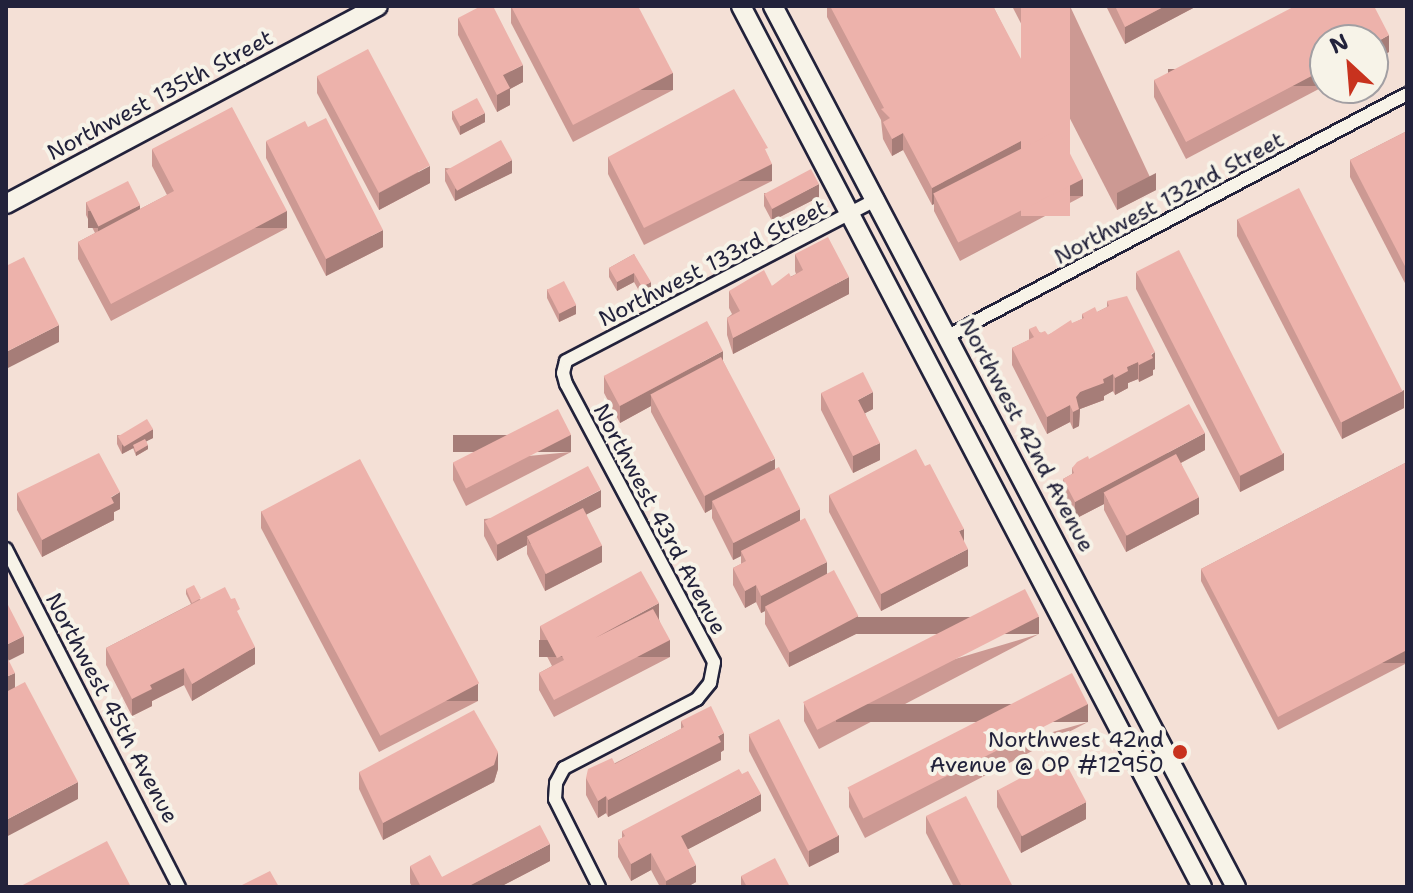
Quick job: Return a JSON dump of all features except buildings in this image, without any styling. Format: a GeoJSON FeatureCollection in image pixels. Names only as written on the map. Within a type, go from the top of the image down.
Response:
{"type":"FeatureCollection","features":[{"type":"Feature","properties":{"kind":"main road","name":"Northwest 135th Street"},"geometry":{"type":"LineString","coordinates":[[6,204],[378,6]]}},
{"type":"Feature","properties":{"kind":"main road"},"geometry":{"type":"LineString","coordinates":[[741,6],[1202,887]]}},
{"type":"Feature","properties":{"kind":"main road","name":"Northwest 42nd Avenue"},"geometry":{"type":"LineString","coordinates":[[773,6],[1236,887]]}},
{"type":"Feature","properties":{"kind":"main road"},"geometry":{"type":"LineString","coordinates":[[921,350],[948,336]]}},
{"type":"Feature","properties":{"kind":"main road"},"geometry":{"type":"LineString","coordinates":[[1157,801],[1183,785]]}},
{"type":"Feature","properties":{"kind":"street","name":"Northwest 132nd Street"},"geometry":{"type":"LineString","coordinates":[[948,336],[1407,94]]}},
{"type":"Feature","properties":{"kind":"street","name":"Northwest 133rd Street"},"geometry":{"type":"LineString","coordinates":[[566,361],[877,199]]}},
{"type":"Feature","properties":{"kind":"street","name":"Northwest 43rd Avenue"},"geometry":{"type":"LineString","coordinates":[[566,361],[563,373],[566,384],[714,662],[710,683],[697,699],[564,768],[556,783],[555,799],[599,887]]}},
{"type":"Feature","properties":{"kind":"street","name":"Northwest 45th Avenue"},"geometry":{"type":"LineString","coordinates":[[6,550],[179,887]]}},
{"type":"Feature","properties":{"kind":"place","name":"Northwest 42nd Avenue @ OP #12950"},"geometry":{"type":"Point","coordinates":[1180,752]}}]}
